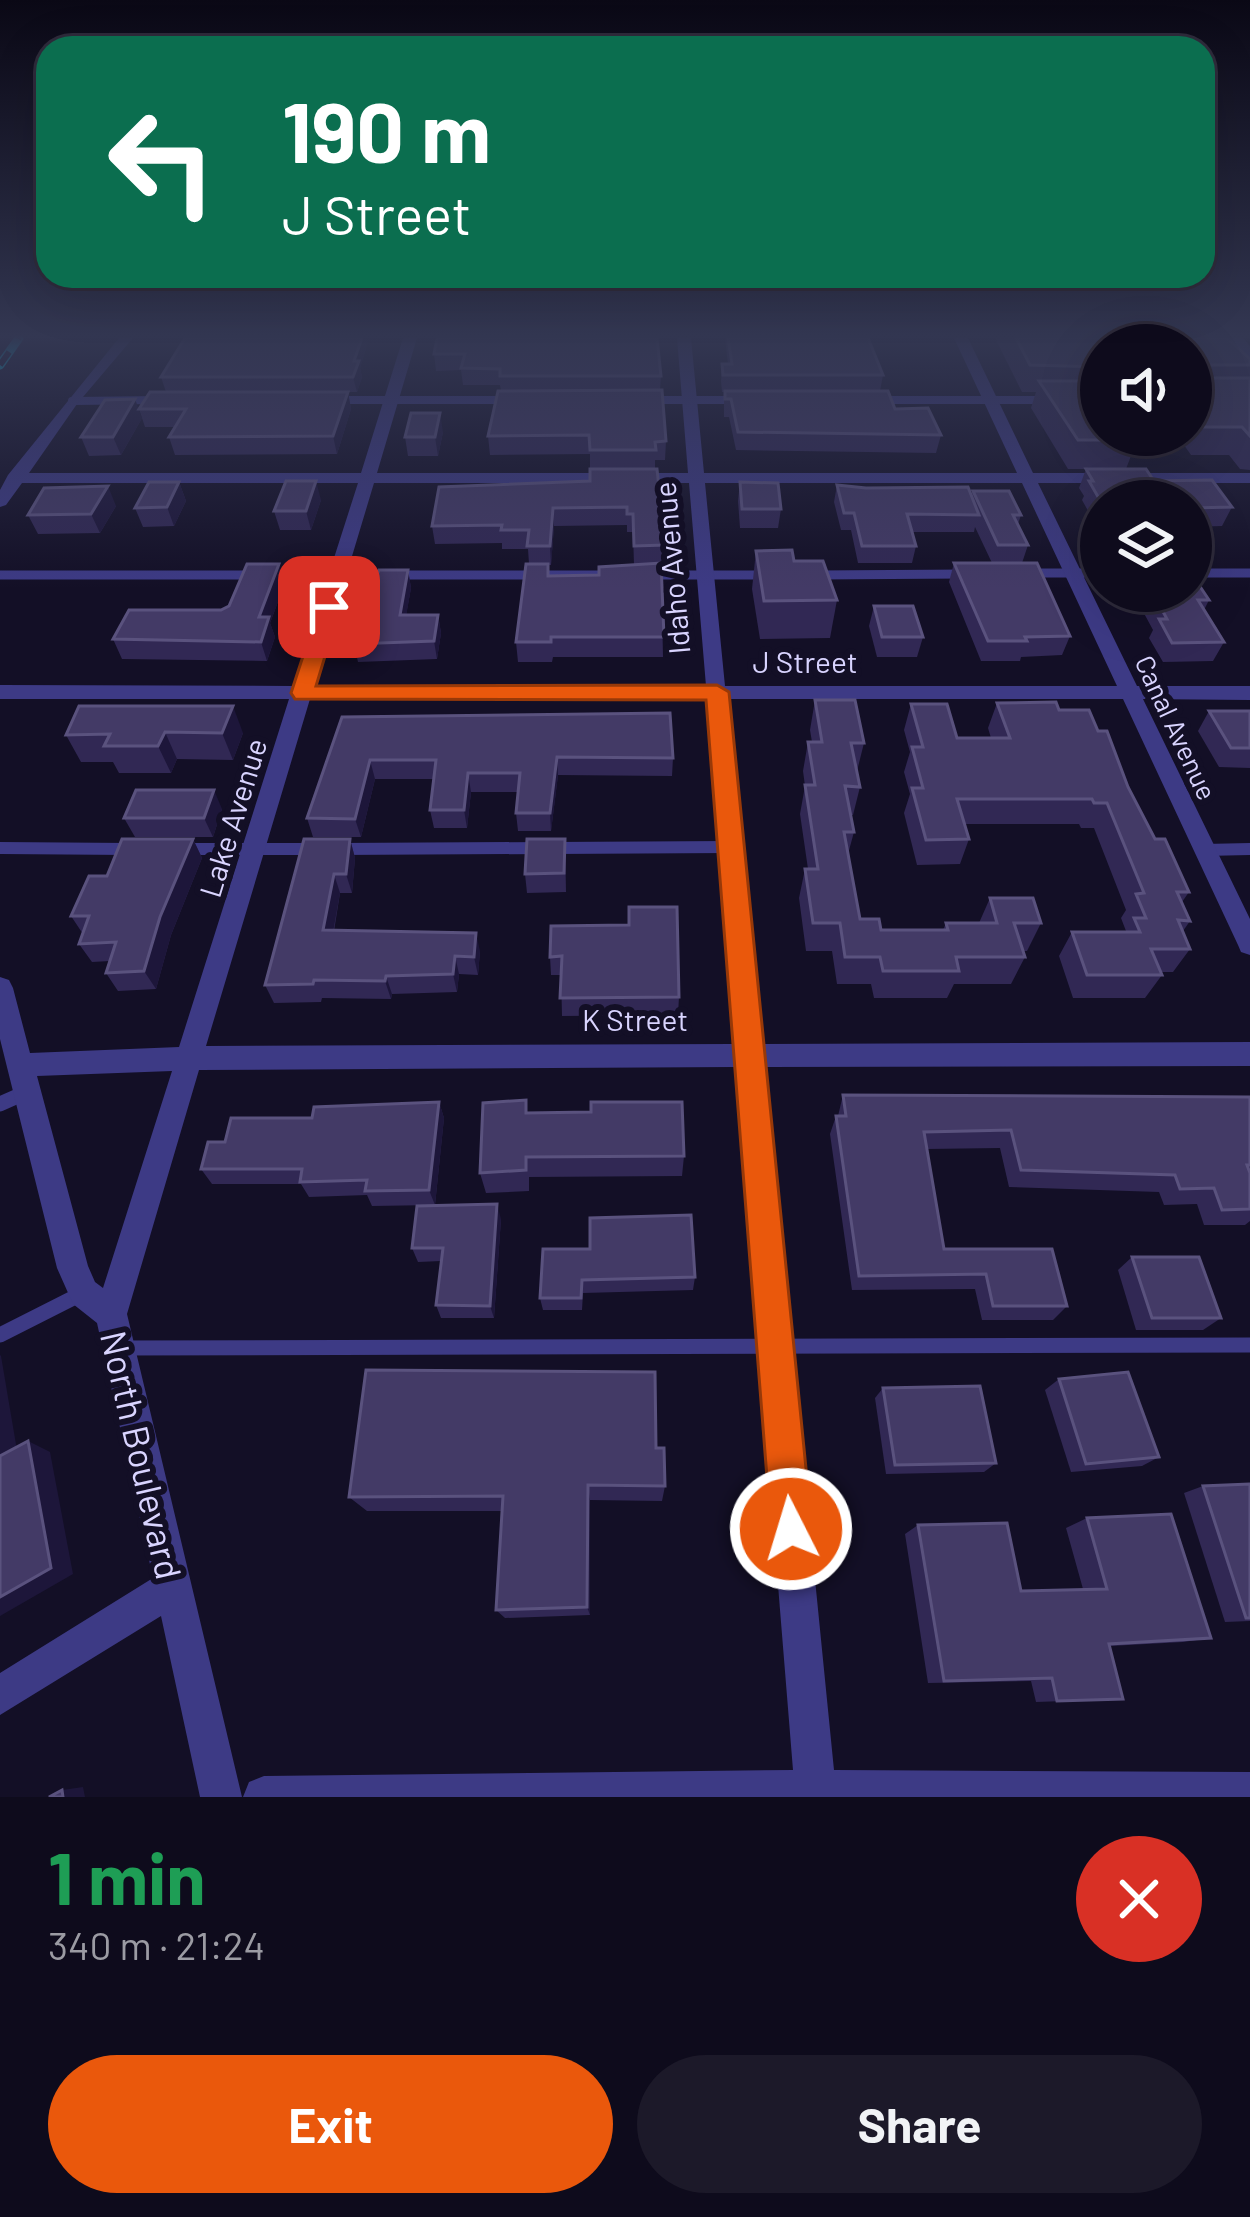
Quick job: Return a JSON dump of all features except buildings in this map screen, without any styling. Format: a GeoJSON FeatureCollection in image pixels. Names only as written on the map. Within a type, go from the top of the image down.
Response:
{"type":"FeatureCollection","features":[{"type":"Feature","properties":{"kind":"street"},"geometry":{"type":"LineString","coordinates":[[0,502],[56,422]]}},
{"type":"Feature","properties":{"kind":"street","name":"Lake Avenue"},"geometry":{"type":"LineString","coordinates":[[104,1318],[192,1058],[385,422]]}},
{"type":"Feature","properties":{"kind":"street","name":"Idaho Avenue"},"geometry":{"type":"LineString","coordinates":[[693,422],[816,1794]]}},
{"type":"Feature","properties":{"kind":"street","name":"Canal Avenue"},"geometry":{"type":"LineString","coordinates":[[1000,422],[1250,945]]}},
{"type":"Feature","properties":{"kind":"street"},"geometry":{"type":"LineString","coordinates":[[14,478],[1250,478]]}},
{"type":"Feature","properties":{"kind":"street","name":"J Street"},"geometry":{"type":"LineString","coordinates":[[0,692],[1250,693]]}},
{"type":"Feature","properties":{"kind":"street","name":"North Boulevard"},"geometry":{"type":"LineString","coordinates":[[0,988],[16,1087],[104,1318],[220,1797]]}},
{"type":"Feature","properties":{"kind":"street","name":"K Street"},"geometry":{"type":"LineString","coordinates":[[16,1087],[192,1058],[1250,1054]]}},
{"type":"Feature","properties":{"kind":"street"},"geometry":{"type":"LineString","coordinates":[[0,1695],[171,1588]]}},
{"type":"Feature","properties":{"kind":"street"},"geometry":{"type":"LineString","coordinates":[[264,1797],[1250,1792]]}},
{"type":"Feature","properties":{"kind":"lane"},"geometry":{"type":"LineString","coordinates":[[1003,574],[1080,573]]}},
{"type":"Feature","properties":{"kind":"lane"},"geometry":{"type":"LineString","coordinates":[[1212,573],[1250,573]]}},
{"type":"Feature","properties":{"kind":"lane"},"geometry":{"type":"LineString","coordinates":[[802,575],[981,574]]}},
{"type":"Feature","properties":{"kind":"lane"},"geometry":{"type":"LineString","coordinates":[[0,575],[780,575]]}},
{"type":"Feature","properties":{"kind":"lane"},"geometry":{"type":"LineString","coordinates":[[0,848],[154,849]]}},
{"type":"Feature","properties":{"kind":"lane"},"geometry":{"type":"LineString","coordinates":[[176,849],[731,848]]}},
{"type":"Feature","properties":{"kind":"lane"},"geometry":{"type":"LineString","coordinates":[[1203,850],[1250,849]]}},
{"type":"Feature","properties":{"kind":"lane"},"geometry":{"type":"LineString","coordinates":[[0,1335],[104,1318],[774,1347],[1250,1345]]}},
{"type":"Feature","properties":{"kind":"route"},"geometry":{"type":"LineString","coordinates":[[329,607],[303,693],[717,692],[791,1529]]}}]}
